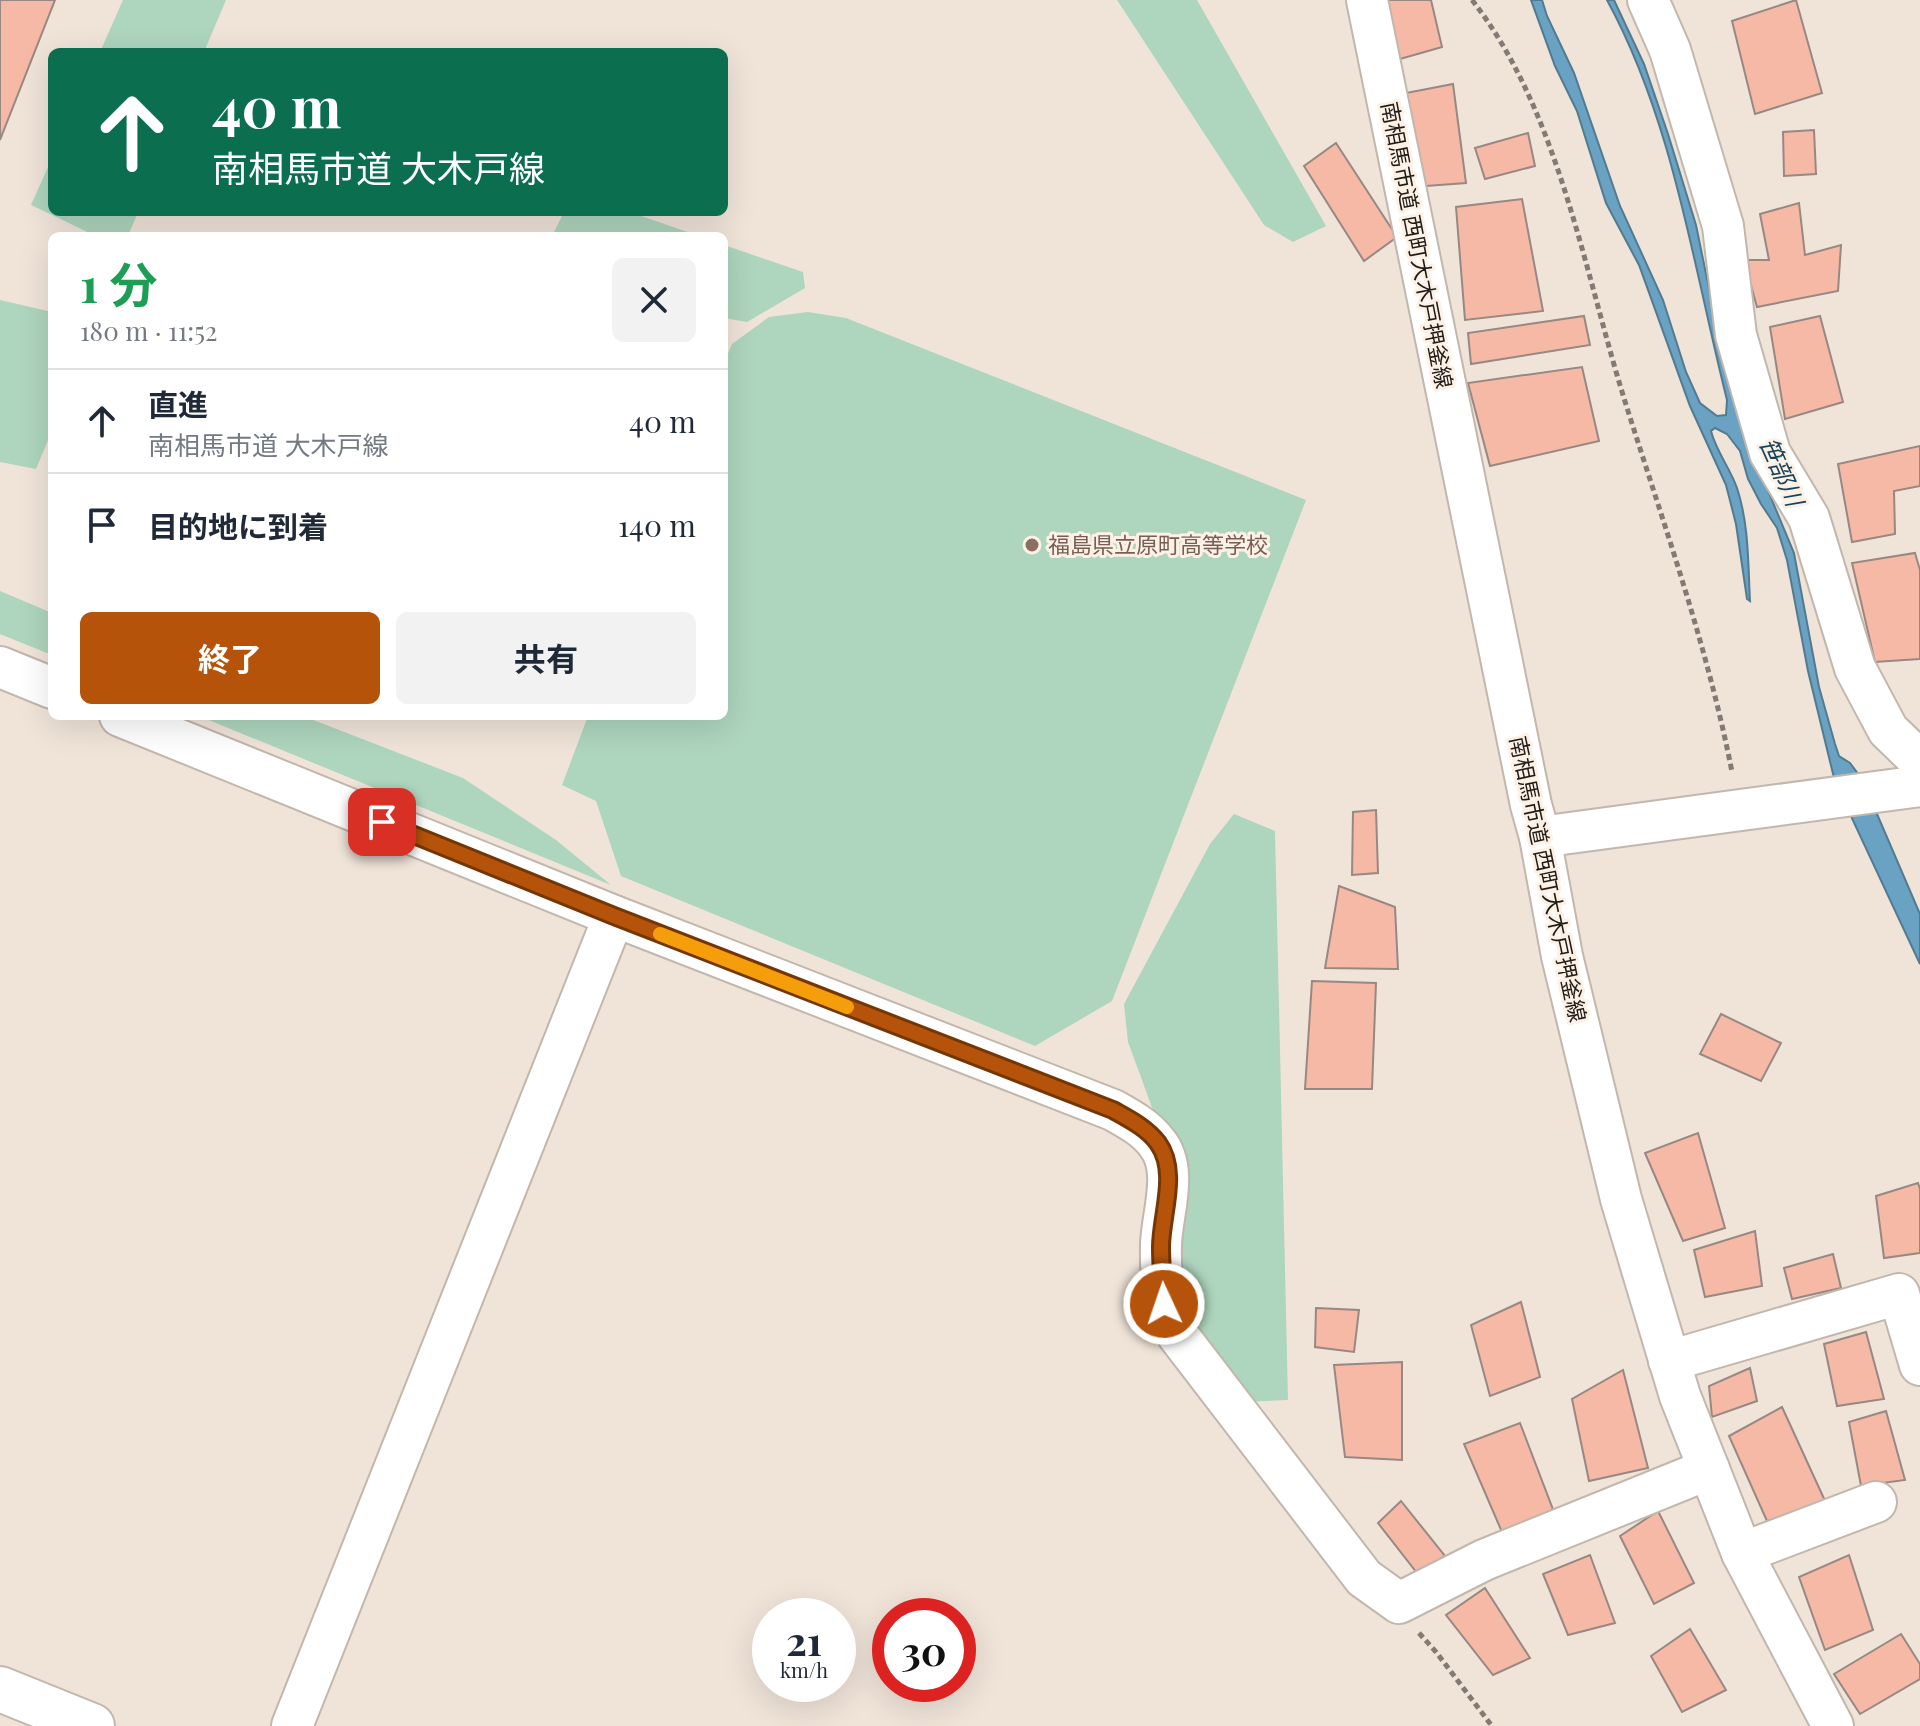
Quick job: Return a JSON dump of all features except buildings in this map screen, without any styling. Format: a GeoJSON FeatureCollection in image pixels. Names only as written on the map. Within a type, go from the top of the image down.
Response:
{"type":"FeatureCollection","features":[{"type":"Feature","properties":{"kind":"street","name":"南相馬市道 西町大木戸押釜線"},"geometry":{"type":"LineString","coordinates":[[1367,0],[1562,956],[1621,1199],[1669,1361],[1742,1553],[1833,1726]]}},
{"type":"Feature","properties":{"kind":"street"},"geometry":{"type":"LineString","coordinates":[[1648,0],[1670,50],[1723,226],[1736,335],[1770,453],[1809,518],[1855,668],[1888,730],[1920,761]]}},
{"type":"Feature","properties":{"kind":"street"},"geometry":{"type":"LineString","coordinates":[[0,667],[48,686]]}},
{"type":"Feature","properties":{"kind":"street"},"geometry":{"type":"LineString","coordinates":[[130,720],[614,916],[1113,1110],[1142,1128],[1159,1144],[1169,1168],[1161,1244],[1164,1304],[1177,1334],[1364,1578],[1399,1603],[1484,1560],[1709,1469]]}},
{"type":"Feature","properties":{"kind":"street"},"geometry":{"type":"LineString","coordinates":[[1540,837],[1920,786]]}},
{"type":"Feature","properties":{"kind":"street"},"geometry":{"type":"LineString","coordinates":[[292,1726],[614,916]]}},
{"type":"Feature","properties":{"kind":"street"},"geometry":{"type":"LineString","coordinates":[[1669,1361],[1899,1294],[1920,1365]]}},
{"type":"Feature","properties":{"kind":"street"},"geometry":{"type":"LineString","coordinates":[[1742,1553],[1876,1502]]}},
{"type":"Feature","properties":{"kind":"street"},"geometry":{"type":"LineString","coordinates":[[0,1689],[92,1726]]}},
{"type":"Feature","properties":{"kind":"path"},"geometry":{"type":"LineString","coordinates":[[1472,0],[1515,64],[1535,106],[1700,634],[1746,809]]}},
{"type":"Feature","properties":{"kind":"path"},"geometry":{"type":"LineString","coordinates":[[1399,1603],[1407,1621],[1436,1652],[1492,1726]]}},
{"type":"Feature","properties":{"kind":"green space"},"geometry":{"type":"Polygon","coordinates":[[[123,0],[226,0],[206,48],[102,48],[123,0]]]}},
{"type":"Feature","properties":{"kind":"green space"},"geometry":{"type":"Polygon","coordinates":[[[1117,0],[1197,0],[1326,226],[1293,242],[1264,225],[1117,0]]]}},
{"type":"Feature","properties":{"kind":"green space"},"geometry":{"type":"Polygon","coordinates":[[[48,167],[48,213],[31,205],[48,167]]]}},
{"type":"Feature","properties":{"kind":"green space"},"geometry":{"type":"Polygon","coordinates":[[[54,216],[136,216],[130,232],[88,232],[54,216]]]}},
{"type":"Feature","properties":{"kind":"green space"},"geometry":{"type":"Polygon","coordinates":[[[562,216],[642,216],[688,232],[554,232],[562,216]]]}},
{"type":"Feature","properties":{"kind":"green space"},"geometry":{"type":"Polygon","coordinates":[[[728,246],[803,272],[805,288],[747,322],[728,319],[728,246]]]}},
{"type":"Feature","properties":{"kind":"green space"},"geometry":{"type":"Polygon","coordinates":[[[0,300],[48,311],[48,440],[36,469],[0,462],[0,300]]]}},
{"type":"Feature","properties":{"kind":"green space"},"geometry":{"type":"Polygon","coordinates":[[[808,312],[846,318],[1306,500],[1112,1001],[1035,1046],[621,876],[596,801],[562,785],[586,720],[728,720],[728,354],[732,344],[769,317],[808,312]]]}},
{"type":"Feature","properties":{"kind":"green space"},"geometry":{"type":"Polygon","coordinates":[[[0,591],[48,611],[48,653],[0,634],[0,591]]]}},
{"type":"Feature","properties":{"kind":"green space"},"geometry":{"type":"Polygon","coordinates":[[[209,720],[313,720],[463,778],[556,840],[611,885],[209,720]]]}},
{"type":"Feature","properties":{"kind":"green space"},"geometry":{"type":"Polygon","coordinates":[[[1234,814],[1275,831],[1288,1400],[1241,1402],[1185,1332],[1170,1281],[1176,1173],[1128,1042],[1124,1004],[1210,844],[1234,814]]]}},
{"type":"Feature","properties":{"kind":"water"},"geometry":{"type":"Polygon","coordinates":[[[1531,0],[1542,0],[1574,73],[1620,206],[1663,300],[1686,372],[1700,403],[1717,416],[1726,415],[1727,400],[1665,145],[1630,47],[1607,0],[1614,0],[1644,64],[1696,225],[1727,376],[1759,469],[1794,553],[1819,687],[1835,744],[1839,756],[1850,763],[1862,779],[1920,914],[1920,964],[1835,782],[1808,671],[1787,560],[1777,528],[1748,479],[1740,451],[1727,434],[1715,428],[1711,431],[1713,438],[1737,488],[1744,516],[1750,601],[1747,599],[1736,524],[1726,485],[1690,406],[1639,265],[1606,203],[1577,111],[1555,66],[1531,0]]]}},
{"type":"Feature","properties":{"kind":"slow traffic"},"geometry":{"type":"LineString","coordinates":[[660,934],[847,1007]]}},
{"type":"Feature","properties":{"kind":"place","name":"福島県立原町高等学校"},"geometry":{"type":"Point","coordinates":[1032,545]}},
{"type":"Feature","properties":{"kind":"route"},"geometry":{"type":"LineString","coordinates":[[382,822],[614,916],[1113,1110],[1142,1128],[1159,1144],[1169,1168],[1161,1244],[1164,1304]]}},
{"type":"Feature","properties":{"kind":"water label","name":"笹部川"},"geometry":{"type":"Point","coordinates":[1781,472]}}]}
